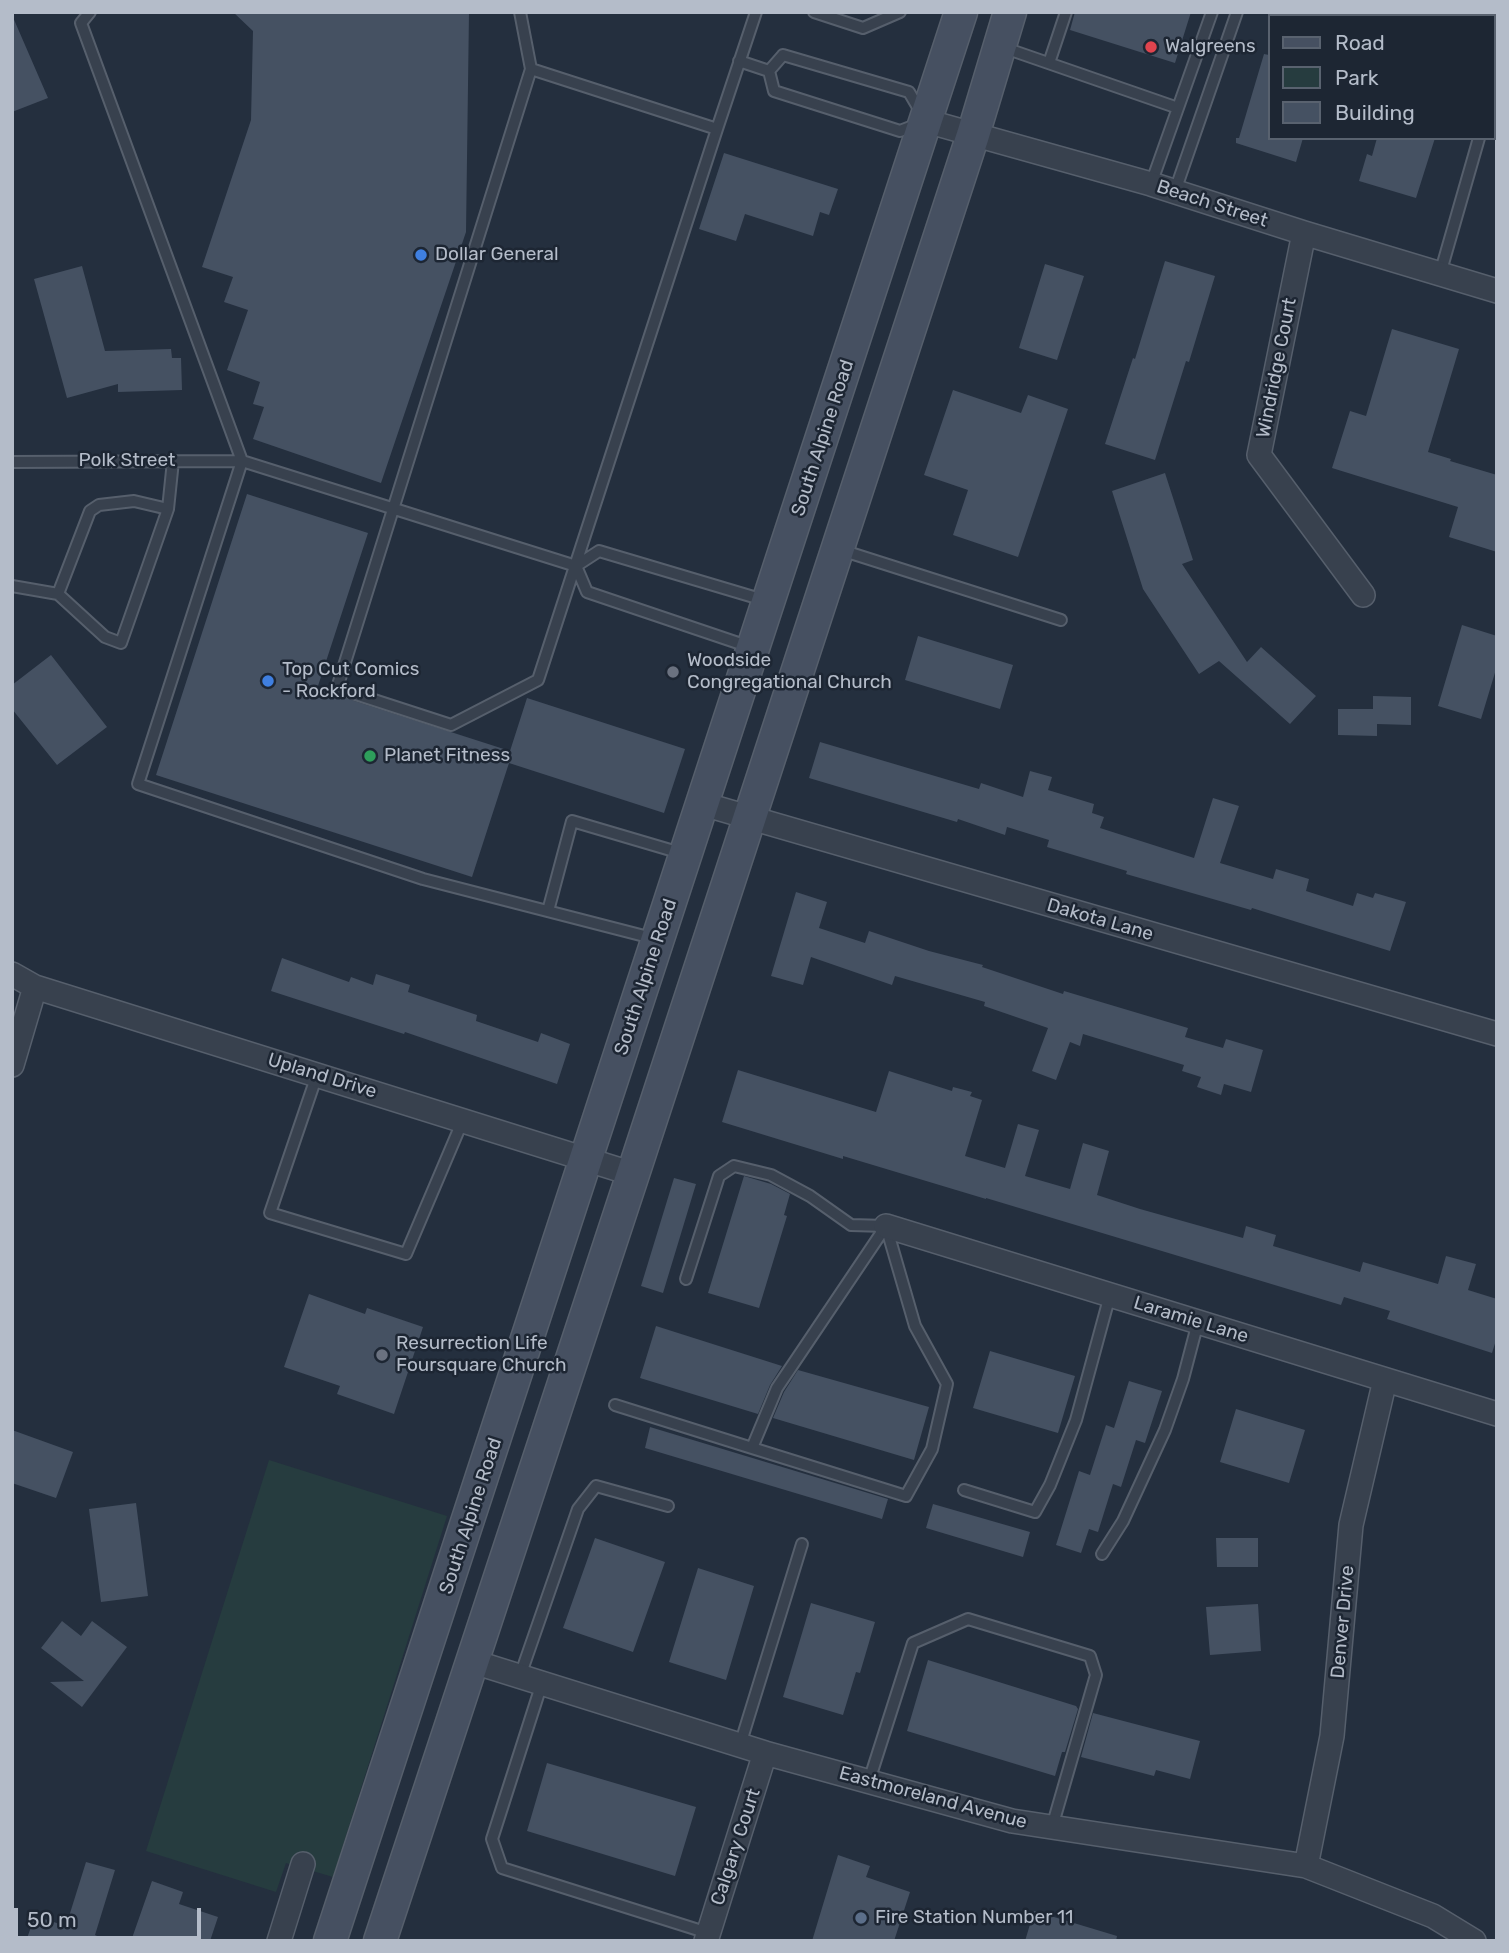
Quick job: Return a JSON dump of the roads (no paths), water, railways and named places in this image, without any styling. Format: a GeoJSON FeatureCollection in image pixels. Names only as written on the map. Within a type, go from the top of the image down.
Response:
{"type":"FeatureCollection","features":[{"type":"Feature","properties":{"kind":"main road","name":"South Alpine Road"},"geometry":{"type":"LineString","coordinates":[[330,1941],[961,12]]}},
{"type":"Feature","properties":{"kind":"main road"},"geometry":{"type":"LineString","coordinates":[[380,1941],[474,1662],[973,135],[1010,12]]}},
{"type":"Feature","properties":{"kind":"street","name":"Beach Street"},"geometry":{"type":"LineString","coordinates":[[926,121],[1175,191],[1497,291]]}},
{"type":"Feature","properties":{"kind":"street","name":"Windridge Court"},"geometry":{"type":"LineString","coordinates":[[1304,233],[1259,455],[1363,595]]}},
{"type":"Feature","properties":{"kind":"street","name":"Dakota Lane"},"geometry":{"type":"LineString","coordinates":[[704,804],[1497,1034]]}},
{"type":"Feature","properties":{"kind":"street","name":"Upland Drive"},"geometry":{"type":"LineString","coordinates":[[12,974],[36,987],[633,1174]]}},
{"type":"Feature","properties":{"kind":"street"},"geometry":{"type":"LineString","coordinates":[[12,1065],[36,987]]}},
{"type":"Feature","properties":{"kind":"street","name":"Laramie Lane"},"geometry":{"type":"LineString","coordinates":[[886,1226],[1497,1414]]}},
{"type":"Feature","properties":{"kind":"street","name":"Denver Drive"},"geometry":{"type":"LineString","coordinates":[[1306,1866],[1332,1736],[1351,1525],[1385,1380]]}},
{"type":"Feature","properties":{"kind":"street","name":"Eastmoreland Avenue"},"geometry":{"type":"LineString","coordinates":[[474,1662],[765,1753],[1012,1821],[1306,1866],[1433,1916],[1474,1941]]}},
{"type":"Feature","properties":{"kind":"street","name":"Calgary Court"},"geometry":{"type":"LineString","coordinates":[[707,1937],[765,1753]]}},
{"type":"Feature","properties":{"kind":"street"},"geometry":{"type":"LineString","coordinates":[[279,1941],[303,1864]]}},
{"type":"Feature","properties":{"kind":"lane"},"geometry":{"type":"LineString","coordinates":[[90,12],[81,23],[242,461],[138,784],[423,879],[659,939]]}},
{"type":"Feature","properties":{"kind":"lane"},"geometry":{"type":"LineString","coordinates":[[520,12],[531,69],[337,688],[451,725],[538,680],[756,12]]}},
{"type":"Feature","properties":{"kind":"lane"},"geometry":{"type":"LineString","coordinates":[[814,12],[863,28],[900,12]]}},
{"type":"Feature","properties":{"kind":"lane"},"geometry":{"type":"LineString","coordinates":[[1049,63],[1066,12]]}},
{"type":"Feature","properties":{"kind":"lane"},"geometry":{"type":"LineString","coordinates":[[1151,184],[1212,12]]}},
{"type":"Feature","properties":{"kind":"lane"},"geometry":{"type":"LineString","coordinates":[[1175,191],[1237,12]]}},
{"type":"Feature","properties":{"kind":"lane"},"geometry":{"type":"LineString","coordinates":[[1000,46],[1178,108]]}},
{"type":"Feature","properties":{"kind":"lane"},"geometry":{"type":"LineString","coordinates":[[783,55],[909,92],[926,121],[900,131],[774,91],[769,71],[783,55]]}},
{"type":"Feature","properties":{"kind":"lane"},"geometry":{"type":"LineString","coordinates":[[739,61],[769,71]]}},
{"type":"Feature","properties":{"kind":"lane"},"geometry":{"type":"LineString","coordinates":[[531,69],[717,129]]}},
{"type":"Feature","properties":{"kind":"lane"},"geometry":{"type":"LineString","coordinates":[[1440,274],[1478,140]]}},
{"type":"Feature","properties":{"kind":"lane"},"geometry":{"type":"LineString","coordinates":[[12,586],[58,594],[105,638],[121,643],[168,509],[173,461]]}},
{"type":"Feature","properties":{"kind":"lane","name":"Polk Street"},"geometry":{"type":"LineString","coordinates":[[12,462],[242,461],[576,566]]}},
{"type":"Feature","properties":{"kind":"lane"},"geometry":{"type":"LineString","coordinates":[[58,594],[90,511],[99,505],[134,501],[168,509]]}},
{"type":"Feature","properties":{"kind":"lane"},"geometry":{"type":"LineString","coordinates":[[837,548],[1061,620]]}},
{"type":"Feature","properties":{"kind":"lane"},"geometry":{"type":"LineString","coordinates":[[576,566],[598,551],[770,602]]}},
{"type":"Feature","properties":{"kind":"lane"},"geometry":{"type":"LineString","coordinates":[[576,566],[587,592],[754,649]]}},
{"type":"Feature","properties":{"kind":"lane"},"geometry":{"type":"LineString","coordinates":[[548,911],[572,821],[687,855]]}},
{"type":"Feature","properties":{"kind":"lane"},"geometry":{"type":"LineString","coordinates":[[317,1075],[270,1213],[405,1254],[463,1120]]}},
{"type":"Feature","properties":{"kind":"lane"},"geometry":{"type":"LineString","coordinates":[[686,1279],[719,1176],[734,1166],[771,1175],[810,1196],[851,1224],[886,1226]]}},
{"type":"Feature","properties":{"kind":"lane"},"geometry":{"type":"LineString","coordinates":[[752,1448],[777,1388],[886,1226]]}},
{"type":"Feature","properties":{"kind":"lane"},"geometry":{"type":"LineString","coordinates":[[615,1405],[906,1496],[932,1449],[947,1384],[915,1326],[886,1226]]}},
{"type":"Feature","properties":{"kind":"lane"},"geometry":{"type":"LineString","coordinates":[[964,1490],[1034,1512],[1050,1485],[1076,1420],[1110,1295]]}},
{"type":"Feature","properties":{"kind":"lane"},"geometry":{"type":"LineString","coordinates":[[1102,1554],[1123,1521],[1165,1430],[1198,1322]]}},
{"type":"Feature","properties":{"kind":"lane"},"geometry":{"type":"LineString","coordinates":[[668,1506],[596,1486],[578,1509],[531,1680],[492,1839],[502,1868],[707,1937]]}},
{"type":"Feature","properties":{"kind":"lane"},"geometry":{"type":"LineString","coordinates":[[740,1745],[802,1544]]}},
{"type":"Feature","properties":{"kind":"lane"},"geometry":{"type":"LineString","coordinates":[[869,1781],[914,1643],[968,1619],[1090,1656],[1096,1675],[1052,1827]]}},
{"type":"Feature","properties":{"kind":"place","name":"Walgreens"},"geometry":{"type":"Point","coordinates":[1151,47]}},
{"type":"Feature","properties":{"kind":"place","name":"Dollar General"},"geometry":{"type":"Point","coordinates":[421,255]}},
{"type":"Feature","properties":{"kind":"place","name":"Woodside Congregational Church"},"geometry":{"type":"Point","coordinates":[673,672]}},
{"type":"Feature","properties":{"kind":"place","name":"Top Cut Comics - Rockford"},"geometry":{"type":"Point","coordinates":[268,681]}},
{"type":"Feature","properties":{"kind":"place","name":"Planet Fitness"},"geometry":{"type":"Point","coordinates":[370,756]}},
{"type":"Feature","properties":{"kind":"place","name":"Resurrection Life Foursquare Church"},"geometry":{"type":"Point","coordinates":[382,1355]}},
{"type":"Feature","properties":{"kind":"place","name":"Fire Station Number 11"},"geometry":{"type":"Point","coordinates":[861,1918]}}]}
